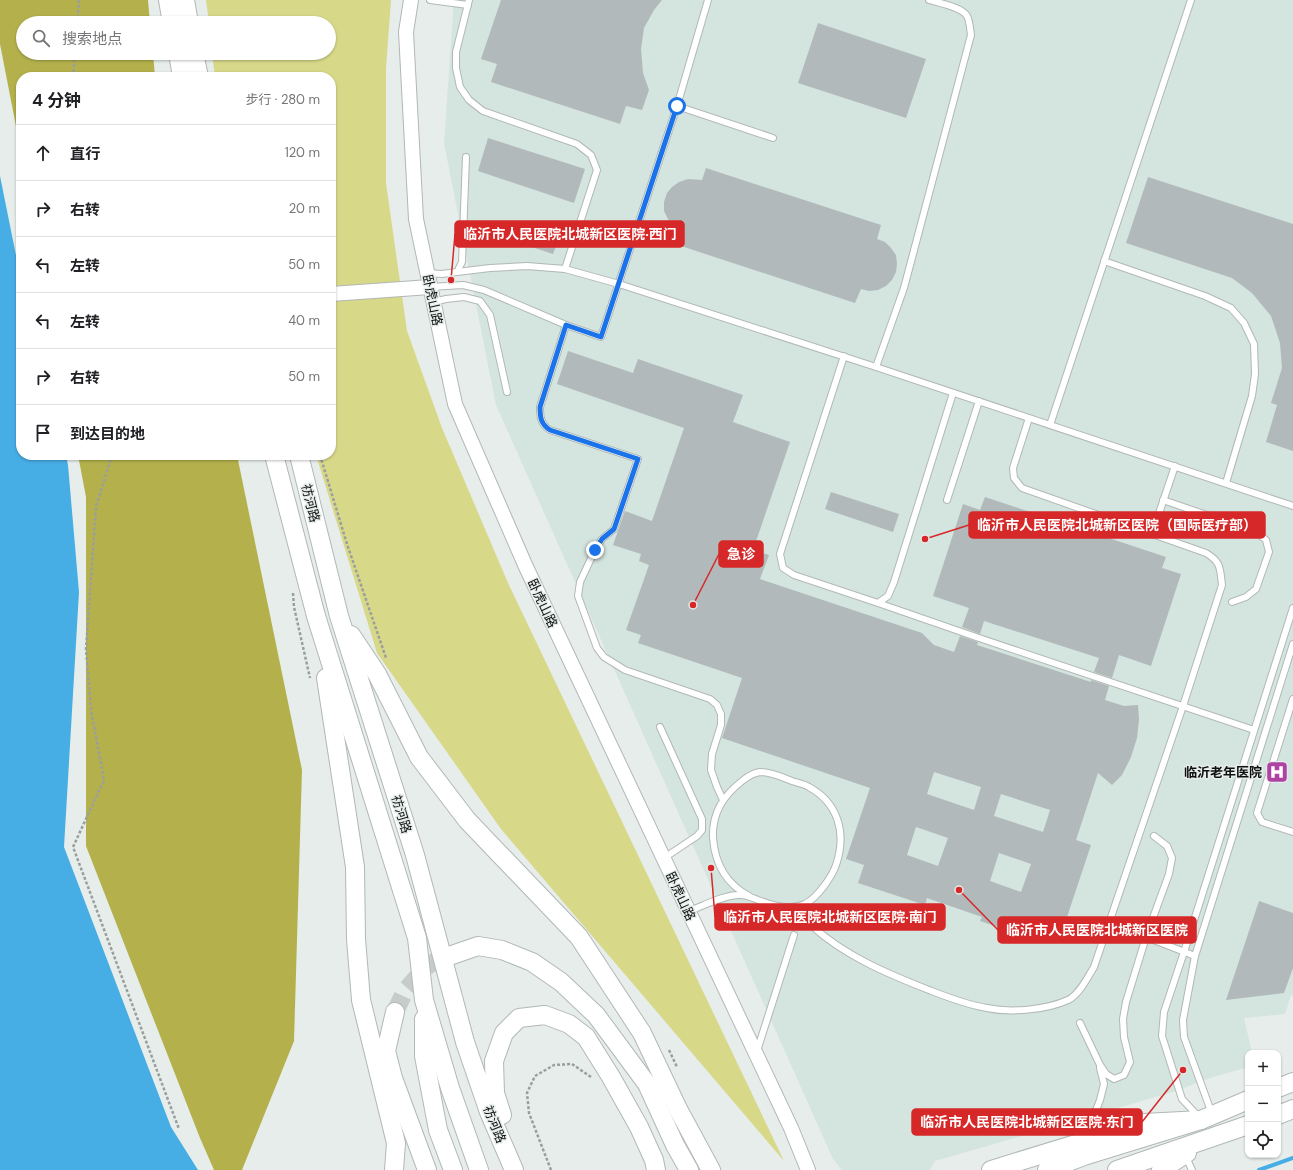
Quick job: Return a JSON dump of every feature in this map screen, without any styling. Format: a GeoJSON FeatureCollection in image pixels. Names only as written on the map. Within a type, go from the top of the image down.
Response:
{"type":"FeatureCollection","features":[{"type":"Feature","properties":{"kind":"main road"},"geometry":{"type":"LineString","coordinates":[[168,0],[171,16]]}},
{"type":"Feature","properties":{"kind":"main road"},"geometry":{"type":"LineString","coordinates":[[185,0],[188,16]]}},
{"type":"Feature","properties":{"kind":"main road"},"geometry":{"type":"LineString","coordinates":[[179,60],[181,72]]}},
{"type":"Feature","properties":{"kind":"main road"},"geometry":{"type":"LineString","coordinates":[[195,60],[198,72]]}},
{"type":"Feature","properties":{"kind":"main road","name":"祊河路"},"geometry":{"type":"LineString","coordinates":[[275,460],[316,616],[417,938],[424,1000],[450,1088],[479,1170]]}},
{"type":"Feature","properties":{"kind":"main road","name":"祊河路"},"geometry":{"type":"LineString","coordinates":[[300,460],[339,616],[415,855],[465,1042],[489,1112],[514,1170]]}},
{"type":"Feature","properties":{"kind":"main road"},"geometry":{"type":"LineString","coordinates":[[316,616],[355,867],[356,939],[362,1000],[396,1143],[394,1170]]}},
{"type":"Feature","properties":{"kind":"main road"},"geometry":{"type":"LineString","coordinates":[[339,616],[377,674],[419,757],[467,820],[579,937],[642,1033],[678,1109],[711,1170]]}},
{"type":"Feature","properties":{"kind":"main road"},"geometry":{"type":"LineString","coordinates":[[452,955],[478,946],[502,950],[532,962],[561,982],[596,1015],[647,1084],[689,1170]]}},
{"type":"Feature","properties":{"kind":"main road"},"geometry":{"type":"LineString","coordinates":[[424,1000],[424,1056],[438,1130],[453,1170]]}},
{"type":"Feature","properties":{"kind":"main road"},"geometry":{"type":"LineString","coordinates":[[395,1012],[386,1051],[393,1078],[427,1170]]}},
{"type":"Feature","properties":{"kind":"main road"},"geometry":{"type":"LineString","coordinates":[[517,1170],[495,1093],[494,1061],[504,1033],[519,1018],[545,1015],[569,1024],[586,1037],[611,1077],[639,1127],[654,1160],[656,1170]]}},
{"type":"Feature","properties":{"kind":"main road"},"geometry":{"type":"LineString","coordinates":[[1281,1087],[1293,1082]]}},
{"type":"Feature","properties":{"kind":"main road"},"geometry":{"type":"LineString","coordinates":[[1047,1170],[1079,1150],[1144,1123],[1207,1118],[1245,1101]]}},
{"type":"Feature","properties":{"kind":"main road"},"geometry":{"type":"LineString","coordinates":[[1281,1114],[1293,1109]]}},
{"type":"Feature","properties":{"kind":"main road"},"geometry":{"type":"LineString","coordinates":[[1117,1170],[1245,1126]]}},
{"type":"Feature","properties":{"kind":"main road"},"geometry":{"type":"LineString","coordinates":[[1161,1170],[1188,1162],[1210,1138]]}},
{"type":"Feature","properties":{"kind":"main road"},"geometry":{"type":"LineString","coordinates":[[991,1170],[1079,1150]]}},
{"type":"Feature","properties":{"kind":"street","name":"卧虎山路"},"geometry":{"type":"LineString","coordinates":[[411,0],[406,32],[416,219],[455,404],[526,567],[791,1128],[808,1170]]}},
{"type":"Feature","properties":{"kind":"street"},"geometry":{"type":"LineString","coordinates":[[336,294],[430,287]]}},
{"type":"Feature","properties":{"kind":"lane"},"geometry":{"type":"LineString","coordinates":[[430,0],[468,2],[456,52],[456,68],[460,87],[469,100],[483,111],[577,144],[591,155],[597,170],[565,269]]}},
{"type":"Feature","properties":{"kind":"lane"},"geometry":{"type":"LineString","coordinates":[[430,287],[463,285],[484,290],[566,325],[601,337],[677,106],[708,0]]}},
{"type":"Feature","properties":{"kind":"lane"},"geometry":{"type":"LineString","coordinates":[[876,367],[904,288],[971,35],[966,15],[956,8],[930,0]]}},
{"type":"Feature","properties":{"kind":"lane"},"geometry":{"type":"LineString","coordinates":[[950,7],[952,0]]}},
{"type":"Feature","properties":{"kind":"lane"},"geometry":{"type":"LineString","coordinates":[[1050,425],[1191,0]]}},
{"type":"Feature","properties":{"kind":"lane"},"geometry":{"type":"LineString","coordinates":[[677,106],[773,138]]}},
{"type":"Feature","properties":{"kind":"lane"},"geometry":{"type":"LineString","coordinates":[[457,272],[462,262],[466,157]]}},
{"type":"Feature","properties":{"kind":"lane"},"geometry":{"type":"LineString","coordinates":[[1104,261],[1205,296],[1231,308],[1244,323],[1254,344],[1255,374],[1252,396],[1226,483]]}},
{"type":"Feature","properties":{"kind":"lane"},"geometry":{"type":"LineString","coordinates":[[427,273],[442,274],[490,268],[527,266],[565,269],[619,284],[844,356],[1293,506]]}},
{"type":"Feature","properties":{"kind":"lane"},"geometry":{"type":"LineString","coordinates":[[434,302],[464,297],[480,301],[490,315],[507,392]]}},
{"type":"Feature","properties":{"kind":"lane"},"geometry":{"type":"LineString","coordinates":[[566,325],[540,407],[540,416],[543,425],[550,430],[638,459],[614,529],[602,539],[595,550],[580,582],[578,596],[597,648],[604,657],[625,670],[710,699],[717,705],[721,714],[721,725],[712,754],[711,770],[722,800]]}},
{"type":"Feature","properties":{"kind":"lane"},"geometry":{"type":"LineString","coordinates":[[844,356],[780,554],[783,568],[794,576],[1254,730]]}},
{"type":"Feature","properties":{"kind":"lane"},"geometry":{"type":"LineString","coordinates":[[878,603],[888,596],[894,582],[953,393]]}},
{"type":"Feature","properties":{"kind":"lane"},"geometry":{"type":"LineString","coordinates":[[947,500],[979,401]]}},
{"type":"Feature","properties":{"kind":"lane"},"geometry":{"type":"LineString","coordinates":[[798,906],[811,925],[858,959],[896,977],[947,997],[987,1008],[1017,1010],[1050,1006],[1069,999],[1083,985],[1094,967],[1183,706],[1222,585],[1220,569],[1215,558],[1206,553],[1022,488],[1014,478],[1013,468],[1029,418]]}},
{"type":"Feature","properties":{"kind":"lane"},"geometry":{"type":"LineString","coordinates":[[1152,534],[1175,466]]}},
{"type":"Feature","properties":{"kind":"lane"},"geometry":{"type":"LineString","coordinates":[[1163,500],[1256,532],[1266,540],[1269,552],[1256,589],[1246,598],[1232,602]]}},
{"type":"Feature","properties":{"kind":"lane"},"geometry":{"type":"LineString","coordinates":[[1207,1118],[1182,1099],[1162,1036],[1164,1012],[1293,608]]}},
{"type":"Feature","properties":{"kind":"lane"},"geometry":{"type":"LineString","coordinates":[[1207,1118],[1184,1037],[1183,1020],[1195,956],[1293,644]]}},
{"type":"Feature","properties":{"kind":"lane"},"geometry":{"type":"LineString","coordinates":[[1293,699],[1257,813],[1262,822],[1293,832]]}},
{"type":"Feature","properties":{"kind":"lane"},"geometry":{"type":"LineString","coordinates":[[660,727],[702,819],[702,830],[697,836],[664,858]]}},
{"type":"Feature","properties":{"kind":"lane"},"geometry":{"type":"LineString","coordinates":[[760,772],[775,774],[809,787],[828,802],[836,814],[842,836],[836,868],[816,897],[798,906],[783,906],[761,901],[749,896],[738,890],[731,883],[721,868],[714,847],[713,828],[716,812],[722,800],[731,789],[749,775],[760,772]]}},
{"type":"Feature","properties":{"kind":"lane"},"geometry":{"type":"LineString","coordinates":[[1080,1023],[1100,1065],[1106,1074],[1114,1079],[1124,1075],[1130,1062],[1124,1037],[1123,1019],[1126,1002],[1146,937],[1169,874],[1172,858],[1166,846],[1154,836]]}},
{"type":"Feature","properties":{"kind":"lane"},"geometry":{"type":"LineString","coordinates":[[689,911],[729,896],[749,896]]}},
{"type":"Feature","properties":{"kind":"lane"},"geometry":{"type":"LineString","coordinates":[[1109,926],[1146,937],[1195,956]]}},
{"type":"Feature","properties":{"kind":"lane"},"geometry":{"type":"LineString","coordinates":[[756,1054],[794,935]]}},
{"type":"Feature","properties":{"kind":"lane"},"geometry":{"type":"LineString","coordinates":[[1079,1150],[1100,1100],[1104,1084],[1100,1065]]}},
{"type":"Feature","properties":{"kind":"path"},"geometry":{"type":"LineString","coordinates":[[78,16],[79,0]]}},
{"type":"Feature","properties":{"kind":"path"},"geometry":{"type":"LineString","coordinates":[[73,72],[74,60]]}},
{"type":"Feature","properties":{"kind":"path"},"geometry":{"type":"LineString","coordinates":[[110,460],[96,506],[86,649],[91,710],[104,780],[73,847],[179,1129]]}},
{"type":"Feature","properties":{"kind":"path"},"geometry":{"type":"LineString","coordinates":[[322,460],[347,544],[387,660]]}},
{"type":"Feature","properties":{"kind":"path"},"geometry":{"type":"LineString","coordinates":[[668,1049],[678,1069]]}},
{"type":"Feature","properties":{"kind":"path"},"geometry":{"type":"LineString","coordinates":[[551,1170],[529,1113],[527,1094],[535,1076],[554,1065],[572,1064],[594,1079]]}},
{"type":"Feature","properties":{"kind":"shaded area"},"geometry":{"type":"Polygon","coordinates":[[[0,0],[148,0],[149,16],[16,16],[16,60],[154,60],[155,72],[16,72],[16,126],[0,44],[0,0]]]}},
{"type":"Feature","properties":{"kind":"shaded area"},"geometry":{"type":"Polygon","coordinates":[[[206,0],[391,0],[386,68],[386,183],[407,331],[442,428],[508,583],[784,1161],[501,829],[377,653],[318,460],[336,460],[336,72],[214,72],[213,60],[336,60],[336,16],[208,16],[206,0]]]}},
{"type":"Feature","properties":{"kind":"shaded area"},"geometry":{"type":"Polygon","coordinates":[[[454,0],[1293,0],[1293,996],[1291,995],[1285,1014],[1244,1018],[1251,1050],[1245,1050],[1245,1068],[1210,1078],[1176,1091],[935,1161],[930,1170],[842,1170],[833,1159],[496,405],[444,143],[454,0]]]}},
{"type":"Feature","properties":{"kind":"shaded area"},"geometry":{"type":"Polygon","coordinates":[[[79,460],[238,460],[302,770],[294,1041],[242,1170],[214,1170],[200,1138],[86,846],[86,497],[79,460]]]}},
{"type":"Feature","properties":{"kind":"water"},"geometry":{"type":"Polygon","coordinates":[[[0,176],[16,255],[16,460],[67,460],[68,465],[79,592],[64,847],[171,1127],[198,1170],[0,1170],[0,176]]]}},
{"type":"Feature","properties":{"kind":"building"},"geometry":{"type":"Polygon","coordinates":[[[501,0],[662,0],[654,10],[644,28],[641,49],[643,73],[649,90],[642,110],[626,106],[620,124],[491,82],[497,64],[481,59],[501,0]]]}},
{"type":"Feature","properties":{"kind":"building"},"geometry":{"type":"Polygon","coordinates":[[[818,23],[926,59],[906,118],[798,83],[818,23]]]}},
{"type":"Feature","properties":{"kind":"building"},"geometry":{"type":"Polygon","coordinates":[[[488,138],[585,169],[574,203],[478,171],[488,138]]]}},
{"type":"Feature","properties":{"kind":"building"},"geometry":{"type":"Polygon","coordinates":[[[706,168],[881,225],[877,239],[885,242],[896,255],[896,272],[892,280],[886,286],[878,290],[869,291],[861,289],[855,303],[681,246],[685,233],[673,226],[668,219],[664,211],[664,202],[667,193],[679,182],[688,179],[702,180],[706,168]]]}},
{"type":"Feature","properties":{"kind":"building"},"geometry":{"type":"Polygon","coordinates":[[[1148,177],[1293,224],[1293,451],[1266,442],[1277,405],[1271,403],[1282,368],[1280,343],[1271,316],[1252,293],[1232,278],[1126,243],[1148,177]]]}},
{"type":"Feature","properties":{"kind":"building"},"geometry":{"type":"Polygon","coordinates":[[[511,226],[558,241],[553,254],[507,239],[511,226]]]}},
{"type":"Feature","properties":{"kind":"building"},"geometry":{"type":"Polygon","coordinates":[[[568,351],[633,373],[638,359],[743,395],[733,422],[790,442],[753,550],[769,555],[760,579],[922,633],[934,645],[954,652],[960,636],[978,642],[977,645],[1091,682],[1091,680],[1109,686],[1105,700],[1124,706],[1138,705],[1139,719],[1137,738],[1131,757],[1122,775],[1112,785],[1098,773],[1076,840],[1091,845],[1062,932],[1045,926],[1040,941],[980,921],[982,917],[927,898],[925,905],[858,883],[864,865],[846,859],[870,788],[722,738],[742,678],[638,643],[641,635],[626,630],[649,565],[639,561],[641,554],[613,545],[625,511],[652,521],[684,428],[557,384],[568,351]],[[934,772],[927,794],[974,810],[981,787],[934,772]],[[1001,794],[994,816],[1043,832],[1050,810],[1001,794]],[[916,827],[907,855],[938,866],[948,838],[916,827]],[[999,853],[990,881],[1021,892],[1031,864],[999,853]]]}},
{"type":"Feature","properties":{"kind":"building"},"geometry":{"type":"Polygon","coordinates":[[[831,492],[899,514],[893,532],[825,509],[831,492]]]}},
{"type":"Feature","properties":{"kind":"building"},"geometry":{"type":"Polygon","coordinates":[[[985,497],[1166,557],[1162,568],[1181,574],[1151,666],[1119,655],[1112,678],[1094,672],[1099,658],[984,621],[980,634],[962,627],[969,608],[933,596],[963,504],[980,510],[985,497]]]}},
{"type":"Feature","properties":{"kind":"building"},"geometry":{"type":"Polygon","coordinates":[[[1259,901],[1293,913],[1293,968],[1284,993],[1226,1000],[1259,901]]]}},
{"type":"Feature","properties":{"kind":"waterway"},"geometry":{"type":"LineString","coordinates":[[1259,1170],[1293,1158]]}},
{"type":"Feature","properties":{"kind":"tunnel"},"geometry":{"type":"LineString","coordinates":[[395,1012],[405,991],[428,965],[452,955]]}},
{"type":"Feature","properties":{"kind":"place","name":"临沂市人民医院北城新区医院·西门"},"geometry":{"type":"Point","coordinates":[451,280]}},
{"type":"Feature","properties":{"kind":"place","name":"临沂市人民医院北城新区医院（国际医疗部）"},"geometry":{"type":"Point","coordinates":[925,539]}},
{"type":"Feature","properties":{"kind":"place","name":"急诊"},"geometry":{"type":"Point","coordinates":[693,605]}},
{"type":"Feature","properties":{"kind":"place","name":"临沂老年医院"},"geometry":{"type":"Point","coordinates":[1277,772]}},
{"type":"Feature","properties":{"kind":"place","name":"临沂市人民医院北城新区医院·南门"},"geometry":{"type":"Point","coordinates":[711,868]}},
{"type":"Feature","properties":{"kind":"place","name":"临沂市人民医院北城新区医院"},"geometry":{"type":"Point","coordinates":[959,890]}},
{"type":"Feature","properties":{"kind":"place","name":"临沂市人民医院北城新区医院·东门"},"geometry":{"type":"Point","coordinates":[1183,1070]}},
{"type":"Feature","properties":{"kind":"route"},"geometry":{"type":"LineString","coordinates":[[595,550],[602,539],[614,529],[638,459],[550,430],[543,425],[540,416],[540,407],[566,325],[601,337],[677,106]]}}]}
